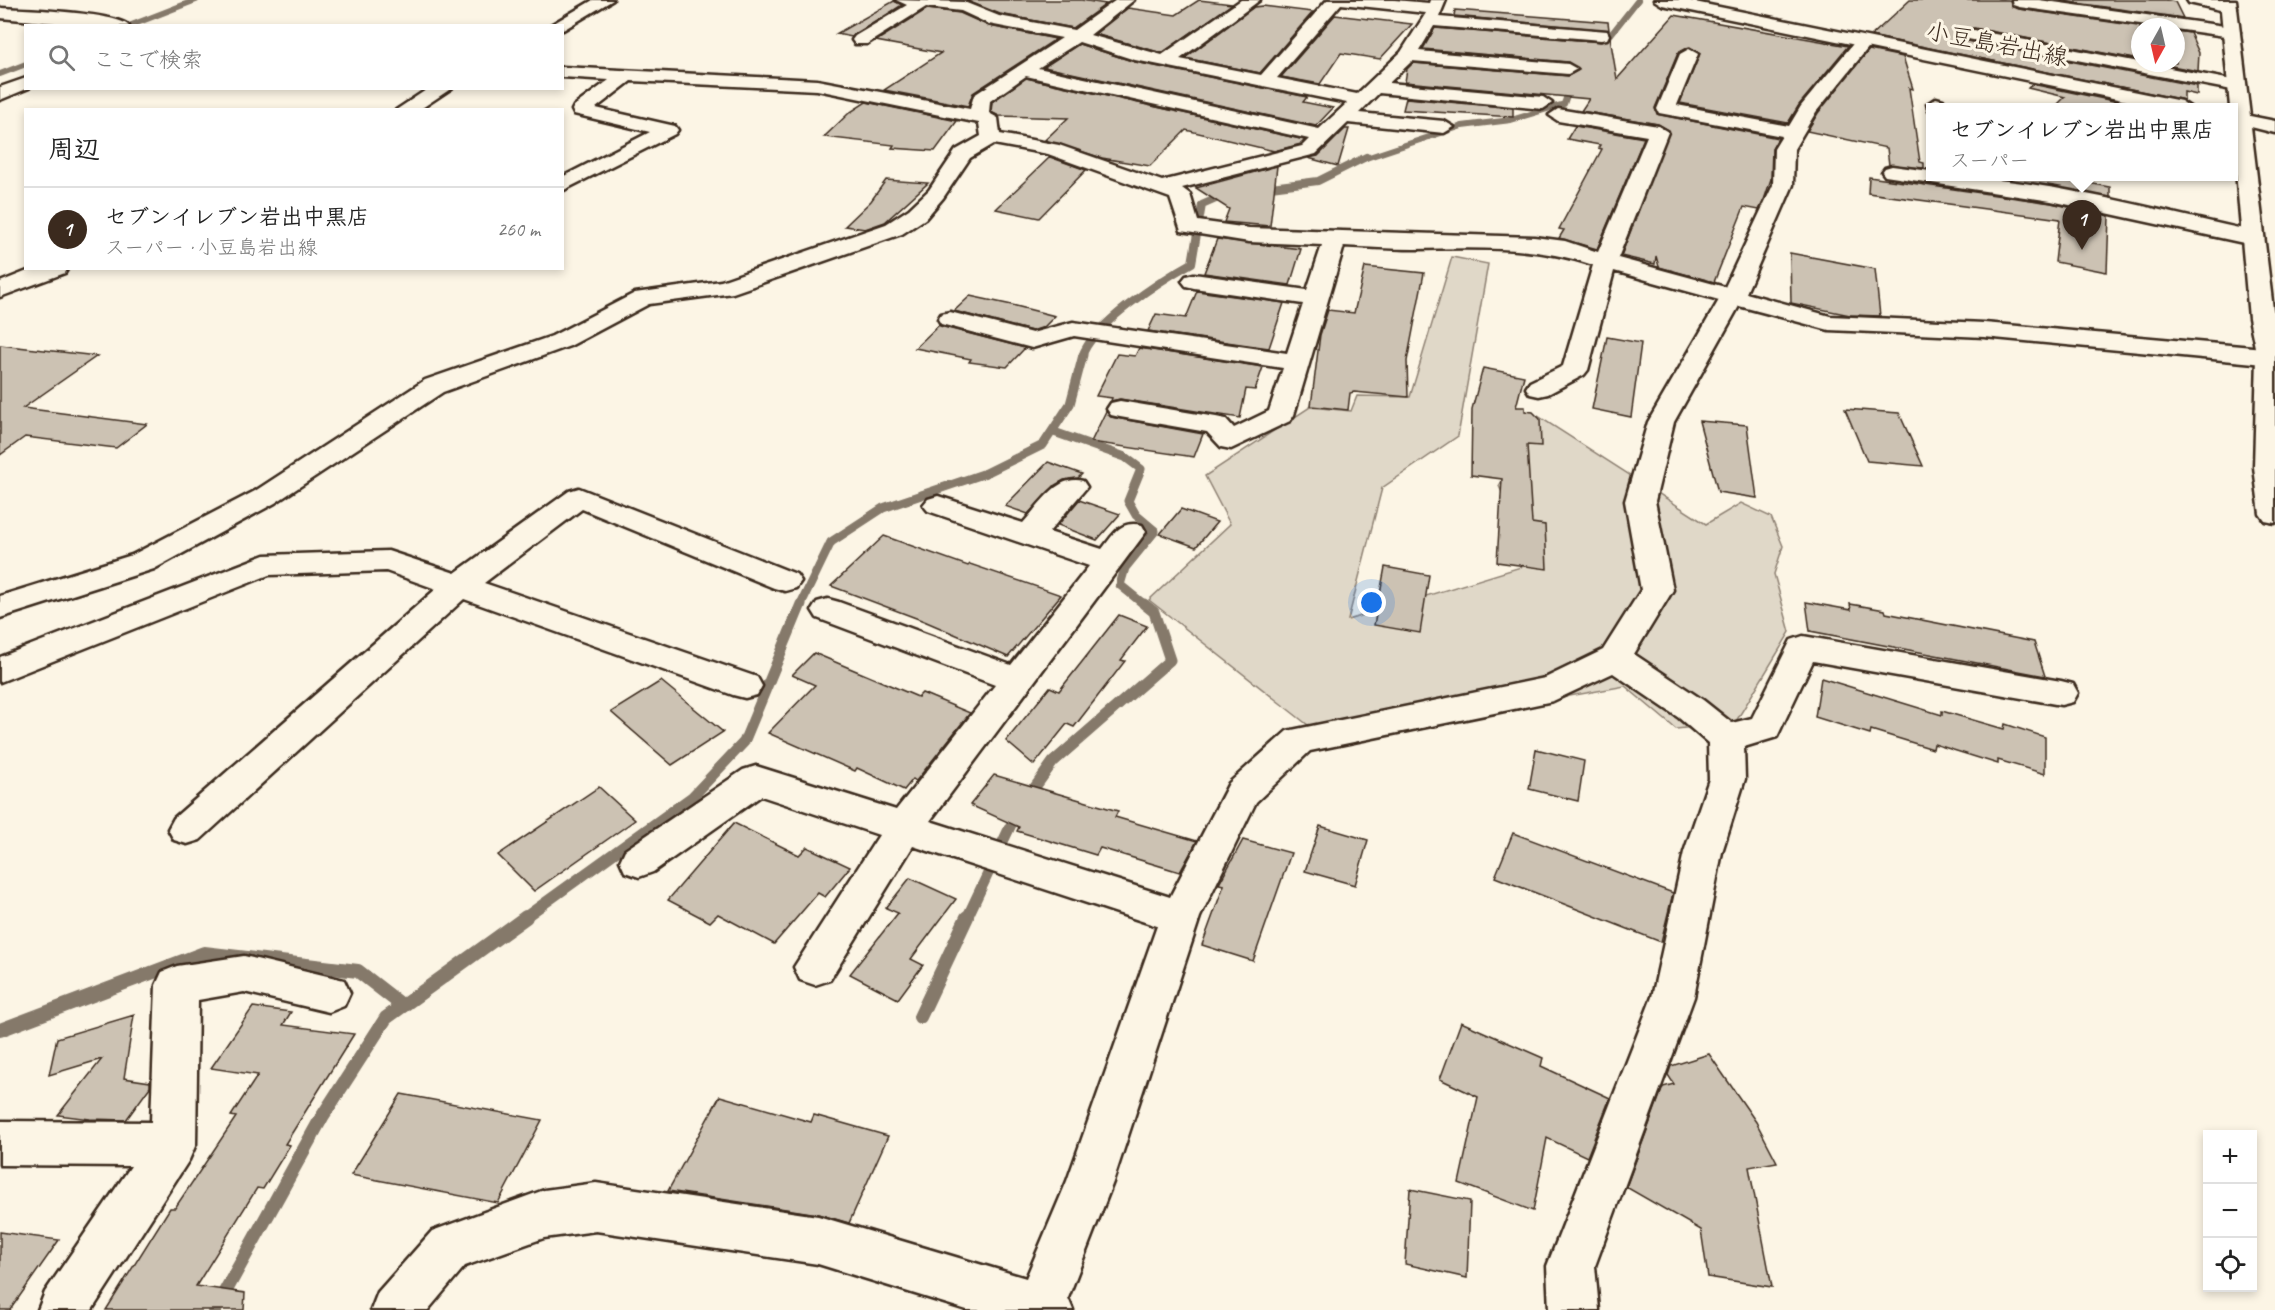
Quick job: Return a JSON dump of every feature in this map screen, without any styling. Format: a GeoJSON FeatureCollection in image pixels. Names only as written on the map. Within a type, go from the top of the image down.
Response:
{"type":"FeatureCollection","features":[{"type":"Feature","properties":{"kind":"street"},"geometry":{"type":"LineString","coordinates":[[561,24],[605,0]]}},
{"type":"Feature","properties":{"kind":"street"},"geometry":{"type":"LineString","coordinates":[[904,0],[964,7],[995,20],[1077,36],[1135,55],[1265,81],[1367,93],[1550,109],[1658,132],[1605,262],[1575,370],[1539,388]]}},
{"type":"Feature","properties":{"kind":"street"},"geometry":{"type":"LineString","coordinates":[[0,607],[143,562],[265,497],[434,386],[561,341],[643,298],[725,288],[894,229],[917,214],[936,194],[963,154],[985,127],[981,99],[1077,36],[1126,0]]}},
{"type":"Feature","properties":{"kind":"street"},"geometry":{"type":"LineString","coordinates":[[1165,61],[1252,0]]}},
{"type":"Feature","properties":{"kind":"street"},"geometry":{"type":"LineString","coordinates":[[1265,81],[1336,0]]}},
{"type":"Feature","properties":{"kind":"street"},"geometry":{"type":"LineString","coordinates":[[1345,0],[1434,10],[1601,35]]}},
{"type":"Feature","properties":{"kind":"street","name":"小豆島岩出線"},"geometry":{"type":"LineString","coordinates":[[1662,0],[2157,103]]}},
{"type":"Feature","properties":{"kind":"street"},"geometry":{"type":"LineString","coordinates":[[2195,0],[2228,3],[2237,103]]}},
{"type":"Feature","properties":{"kind":"street"},"geometry":{"type":"LineString","coordinates":[[2010,19],[2019,1],[2232,32]]}},
{"type":"Feature","properties":{"kind":"street"},"geometry":{"type":"LineString","coordinates":[[861,40],[922,3]]}},
{"type":"Feature","properties":{"kind":"street"},"geometry":{"type":"LineString","coordinates":[[1162,187],[1309,150],[1408,55],[1434,10]]}},
{"type":"Feature","properties":{"kind":"street"},"geometry":{"type":"LineString","coordinates":[[0,13],[68,17],[109,24]]}},
{"type":"Feature","properties":{"kind":"street"},"geometry":{"type":"LineString","coordinates":[[1974,35],[2237,86]]}},
{"type":"Feature","properties":{"kind":"street"},"geometry":{"type":"LineString","coordinates":[[396,1310],[449,1248],[544,1214],[596,1207],[818,1240],[1041,1309],[1090,1182],[1180,917],[1242,793],[1299,740],[1553,689],[1615,658],[1657,590],[1640,501],[1661,422],[1733,296],[1783,185],[1784,149],[1796,133],[1808,110],[1863,43]]}},
{"type":"Feature","properties":{"kind":"street"},"geometry":{"type":"LineString","coordinates":[[1689,54],[1666,109],[1796,133]]}},
{"type":"Feature","properties":{"kind":"street"},"geometry":{"type":"LineString","coordinates":[[1408,55],[1568,69]]}},
{"type":"Feature","properties":{"kind":"street"},"geometry":{"type":"LineString","coordinates":[[1022,70],[1323,136]]}},
{"type":"Feature","properties":{"kind":"street"},"geometry":{"type":"LineString","coordinates":[[564,72],[817,86],[985,127],[1179,194],[1189,226],[1249,235],[1412,242],[1467,240],[1534,244],[1565,248],[1605,262],[1829,323],[1972,330],[2272,357]]}},
{"type":"Feature","properties":{"kind":"street"},"geometry":{"type":"LineString","coordinates":[[564,185],[668,130],[581,110],[626,76]]}},
{"type":"Feature","properties":{"kind":"street"},"geometry":{"type":"LineString","coordinates":[[0,94],[24,84]]}},
{"type":"Feature","properties":{"kind":"street"},"geometry":{"type":"LineString","coordinates":[[408,108],[440,90]]}},
{"type":"Feature","properties":{"kind":"street"},"geometry":{"type":"LineString","coordinates":[[1343,117],[1444,127]]}},
{"type":"Feature","properties":{"kind":"street"},"geometry":{"type":"LineString","coordinates":[[2238,119],[2275,127]]}},
{"type":"Feature","properties":{"kind":"street"},"geometry":{"type":"LineString","coordinates":[[2238,127],[2261,318],[2272,357],[2268,467],[2275,514]]}},
{"type":"Feature","properties":{"kind":"street"},"geometry":{"type":"LineString","coordinates":[[1892,172],[1926,175]]}},
{"type":"Feature","properties":{"kind":"street"},"geometry":{"type":"LineString","coordinates":[[1969,181],[2252,232],[2275,230]]}},
{"type":"Feature","properties":{"kind":"street"},"geometry":{"type":"LineString","coordinates":[[1120,409],[1216,425],[1231,441],[1281,415],[1335,239]]}},
{"type":"Feature","properties":{"kind":"street"},"geometry":{"type":"LineString","coordinates":[[0,290],[52,270]]}},
{"type":"Feature","properties":{"kind":"street"},"geometry":{"type":"LineString","coordinates":[[1194,281],[1317,299]]}},
{"type":"Feature","properties":{"kind":"street"},"geometry":{"type":"LineString","coordinates":[[950,319],[1032,341],[1073,329],[1297,362]]}},
{"type":"Feature","properties":{"kind":"street"},"geometry":{"type":"LineString","coordinates":[[1029,535],[1073,486]]}},
{"type":"Feature","properties":{"kind":"street"},"geometry":{"type":"LineString","coordinates":[[187,829],[459,586],[579,497],[785,581]]}},
{"type":"Feature","properties":{"kind":"street"},"geometry":{"type":"LineString","coordinates":[[938,505],[1109,562]]}},
{"type":"Feature","properties":{"kind":"street"},"geometry":{"type":"LineString","coordinates":[[814,967],[904,828],[1131,532]]}},
{"type":"Feature","properties":{"kind":"street"},"geometry":{"type":"LineString","coordinates":[[0,670],[265,565],[388,561],[745,686]]}},
{"type":"Feature","properties":{"kind":"street"},"geometry":{"type":"LineString","coordinates":[[828,610],[1018,680]]}},
{"type":"Feature","properties":{"kind":"street"},"geometry":{"type":"LineString","coordinates":[[1726,738],[1765,728],[1803,648],[2061,693]]}},
{"type":"Feature","properties":{"kind":"street"},"geometry":{"type":"LineString","coordinates":[[1574,1310],[1571,1266],[1673,998],[1703,852],[1727,779],[1726,738],[1690,709],[1615,658]]}},
{"type":"Feature","properties":{"kind":"street"},"geometry":{"type":"LineString","coordinates":[[639,861],[756,780],[1180,917]]}},
{"type":"Feature","properties":{"kind":"street"},"geometry":{"type":"LineString","coordinates":[[63,1310],[173,1144],[177,985],[244,974],[329,993]]}},
{"type":"Feature","properties":{"kind":"street"},"geometry":{"type":"LineString","coordinates":[[0,1143],[173,1144]]}},
{"type":"Feature","properties":{"kind":"shaded area"},"geometry":{"type":"Polygon","coordinates":[[[1452,257],[1488,264],[1458,436],[1382,488],[1348,620],[1534,563],[1499,486],[1538,416],[1706,524],[1741,503],[1771,517],[1783,546],[1774,574],[1790,632],[1735,723],[1676,729],[1625,686],[1327,740],[1149,600],[1230,524],[1205,476],[1310,407],[1351,411],[1357,396],[1410,397],[1452,257]]]}},
{"type":"Feature","properties":{"kind":"building"},"geometry":{"type":"Polygon","coordinates":[[[965,0],[1081,0],[1106,4],[1073,28],[1000,14],[965,0]]]}},
{"type":"Feature","properties":{"kind":"building"},"geometry":{"type":"Polygon","coordinates":[[[1199,0],[1232,4],[1162,53],[1095,34],[1128,8],[1176,15],[1199,0]]]}},
{"type":"Feature","properties":{"kind":"building"},"geometry":{"type":"Polygon","coordinates":[[[1910,0],[2010,0],[2012,7],[2019,9],[2131,25],[2131,58],[1974,28],[1966,30],[1964,36],[1968,41],[2197,86],[2197,95],[2184,92],[2184,100],[1871,36],[1910,0]]]}},
{"type":"Feature","properties":{"kind":"building"},"geometry":{"type":"Polygon","coordinates":[[[2055,0],[2165,0],[2175,2],[2183,18],[2055,0]]]}},
{"type":"Feature","properties":{"kind":"building"},"geometry":{"type":"Polygon","coordinates":[[[894,1],[902,5],[852,37],[836,34],[894,1]]]}},
{"type":"Feature","properties":{"kind":"building"},"geometry":{"type":"Polygon","coordinates":[[[1254,7],[1313,12],[1260,73],[1185,58],[1254,7]]]}},
{"type":"Feature","properties":{"kind":"building"},"geometry":{"type":"Polygon","coordinates":[[[927,9],[960,13],[989,26],[1056,39],[973,93],[968,106],[884,90],[941,53],[876,41],[927,9]]]}},
{"type":"Feature","properties":{"kind":"building"},"geometry":{"type":"Polygon","coordinates":[[[1455,10],[1608,22],[1609,30],[1454,16],[1455,10]]]}},
{"type":"Feature","properties":{"kind":"building"},"geometry":{"type":"Polygon","coordinates":[[[1335,15],[1412,24],[1380,59],[1341,53],[1320,84],[1281,77],[1335,15]]]}},
{"type":"Feature","properties":{"kind":"building"},"geometry":{"type":"Polygon","coordinates":[[[1674,15],[1848,46],[1799,105],[1788,123],[1680,103],[1700,53],[1690,47],[1678,53],[1655,108],[1657,114],[1778,138],[1772,149],[1771,179],[1764,200],[1759,210],[1744,207],[1714,282],[1659,267],[1656,256],[1655,264],[1621,256],[1669,130],[1658,124],[1581,111],[1589,99],[1405,82],[1407,69],[1413,63],[1568,76],[1579,70],[1568,62],[1423,49],[1435,28],[1601,42],[1610,37],[1617,79],[1674,15]]]}},
{"type":"Feature","properties":{"kind":"building"},"geometry":{"type":"Polygon","coordinates":[[[2185,32],[2190,33],[2199,53],[2198,71],[2185,69],[2185,32]]]}},
{"type":"Feature","properties":{"kind":"building"},"geometry":{"type":"Polygon","coordinates":[[[1079,44],[1135,62],[1307,97],[1303,102],[1333,108],[1316,126],[1044,67],[1079,44]]]}},
{"type":"Feature","properties":{"kind":"building"},"geometry":{"type":"Polygon","coordinates":[[[1869,50],[1903,57],[1913,89],[1909,88],[1920,162],[1924,163],[1924,168],[1889,165],[1887,148],[1807,131],[1818,113],[1869,50]]]}},
{"type":"Feature","properties":{"kind":"building"},"geometry":{"type":"Polygon","coordinates":[[[1026,78],[1305,140],[1301,144],[1274,151],[1186,130],[1150,166],[1102,158],[1045,140],[1068,118],[999,116],[991,112],[992,102],[1026,78]]]}},
{"type":"Feature","properties":{"kind":"building"},"geometry":{"type":"Polygon","coordinates":[[[2032,84],[2123,103],[2059,103],[2065,97],[2028,88],[2032,84]]]}},
{"type":"Feature","properties":{"kind":"building"},"geometry":{"type":"Polygon","coordinates":[[[1406,98],[1513,108],[1513,117],[1403,110],[1406,98]]]}},
{"type":"Feature","properties":{"kind":"building"},"geometry":{"type":"Polygon","coordinates":[[[866,102],[957,121],[935,151],[892,148],[894,145],[824,137],[849,113],[866,102]]]}},
{"type":"Feature","properties":{"kind":"building"},"geometry":{"type":"Polygon","coordinates":[[[1575,126],[1644,138],[1597,249],[1559,238],[1564,230],[1559,229],[1602,149],[1598,148],[1600,145],[1567,139],[1575,126]]]}},
{"type":"Feature","properties":{"kind":"building"},"geometry":{"type":"Polygon","coordinates":[[[1345,129],[1349,129],[1338,166],[1308,158],[1318,156],[1345,129]]]}},
{"type":"Feature","properties":{"kind":"building"},"geometry":{"type":"Polygon","coordinates":[[[1050,157],[1086,170],[1039,218],[996,209],[1050,157]]]}},
{"type":"Feature","properties":{"kind":"building"},"geometry":{"type":"Polygon","coordinates":[[[1277,166],[1270,226],[1224,222],[1229,209],[1196,188],[1277,166]]]}},
{"type":"Feature","properties":{"kind":"building"},"geometry":{"type":"Polygon","coordinates":[[[1869,177],[2051,203],[2109,216],[2107,272],[2055,262],[2060,219],[1868,193],[1869,177]]]}},
{"type":"Feature","properties":{"kind":"building"},"geometry":{"type":"Polygon","coordinates":[[[886,180],[928,183],[885,222],[865,229],[845,226],[871,201],[886,180]]]}},
{"type":"Feature","properties":{"kind":"building"},"geometry":{"type":"Polygon","coordinates":[[[2009,181],[2078,181],[2110,187],[2110,197],[2009,181]]]}},
{"type":"Feature","properties":{"kind":"building"},"geometry":{"type":"Polygon","coordinates":[[[1217,239],[1301,249],[1290,285],[1204,273],[1217,239]]]}},
{"type":"Feature","properties":{"kind":"building"},"geometry":{"type":"Polygon","coordinates":[[[1790,253],[1875,269],[1880,316],[1850,315],[1791,303],[1790,253]]]}},
{"type":"Feature","properties":{"kind":"building"},"geometry":{"type":"Polygon","coordinates":[[[1365,267],[1424,273],[1407,361],[1408,397],[1354,392],[1350,393],[1348,410],[1311,406],[1320,335],[1328,310],[1354,313],[1365,267]]]}},
{"type":"Feature","properties":{"kind":"building"},"geometry":{"type":"Polygon","coordinates":[[[1197,291],[1284,303],[1269,348],[1148,331],[1156,314],[1186,318],[1197,291]]]}},
{"type":"Feature","properties":{"kind":"building"},"geometry":{"type":"Polygon","coordinates":[[[970,296],[1055,316],[1044,327],[1032,331],[954,311],[970,296]]]}},
{"type":"Feature","properties":{"kind":"building"},"geometry":{"type":"Polygon","coordinates":[[[939,325],[1025,348],[1007,367],[969,362],[971,359],[915,348],[939,325]]]}},
{"type":"Feature","properties":{"kind":"building"},"geometry":{"type":"Polygon","coordinates":[[[1607,337],[1641,343],[1631,417],[1592,409],[1607,337]]]}},
{"type":"Feature","properties":{"kind":"building"},"geometry":{"type":"Polygon","coordinates":[[[0,345],[97,356],[23,408],[147,424],[116,448],[25,437],[0,455],[0,345]]]}},
{"type":"Feature","properties":{"kind":"building"},"geometry":{"type":"Polygon","coordinates":[[[1139,348],[1263,367],[1255,390],[1246,389],[1240,418],[1120,399],[1111,401],[1112,398],[1096,396],[1117,354],[1135,356],[1139,348]]]}},
{"type":"Feature","properties":{"kind":"building"},"geometry":{"type":"Polygon","coordinates":[[[1483,368],[1524,376],[1516,407],[1525,407],[1525,411],[1533,412],[1540,419],[1541,446],[1527,445],[1532,523],[1545,525],[1547,569],[1497,562],[1502,479],[1471,475],[1472,409],[1483,368]]]}},
{"type":"Feature","properties":{"kind":"building"},"geometry":{"type":"Polygon","coordinates":[[[1845,409],[1899,413],[1923,466],[1867,461],[1845,409]]]}},
{"type":"Feature","properties":{"kind":"building"},"geometry":{"type":"Polygon","coordinates":[[[1106,411],[1111,417],[1203,434],[1194,457],[1091,442],[1106,411]]]}},
{"type":"Feature","properties":{"kind":"building"},"geometry":{"type":"Polygon","coordinates":[[[1699,421],[1747,425],[1757,498],[1718,492],[1699,421]]]}},
{"type":"Feature","properties":{"kind":"building"},"geometry":{"type":"Polygon","coordinates":[[[1048,462],[1082,474],[1078,478],[1064,480],[1055,485],[1028,514],[1005,506],[1048,462]]]}},
{"type":"Feature","properties":{"kind":"building"},"geometry":{"type":"Polygon","coordinates":[[[1079,500],[1120,514],[1097,540],[1058,525],[1079,500]]]}},
{"type":"Feature","properties":{"kind":"building"},"geometry":{"type":"Polygon","coordinates":[[[1181,509],[1217,522],[1196,547],[1160,534],[1181,509]]]}},
{"type":"Feature","properties":{"kind":"building"},"geometry":{"type":"Polygon","coordinates":[[[884,536],[968,566],[970,564],[1061,595],[1008,657],[924,621],[831,586],[884,536]]]}},
{"type":"Feature","properties":{"kind":"building"},"geometry":{"type":"Polygon","coordinates":[[[1385,567],[1429,575],[1420,633],[1374,625],[1385,567]]]}},
{"type":"Feature","properties":{"kind":"building"},"geometry":{"type":"Polygon","coordinates":[[[1806,602],[1851,610],[1850,604],[1885,610],[1886,613],[2034,642],[2045,676],[1810,631],[1806,602]]]}},
{"type":"Feature","properties":{"kind":"building"},"geometry":{"type":"Polygon","coordinates":[[[1119,615],[1147,626],[1121,660],[1125,661],[1074,727],[1067,724],[1034,765],[1006,741],[1050,687],[1059,691],[1119,615]]]}},
{"type":"Feature","properties":{"kind":"building"},"geometry":{"type":"Polygon","coordinates":[[[814,653],[918,697],[922,693],[970,713],[916,781],[913,779],[904,790],[857,768],[855,771],[768,733],[815,685],[792,675],[814,653]]]}},
{"type":"Feature","properties":{"kind":"building"},"geometry":{"type":"Polygon","coordinates":[[[1821,678],[1942,715],[1942,711],[2004,729],[2005,724],[2045,737],[2045,774],[1998,760],[1998,764],[1934,744],[1933,749],[1871,730],[1870,734],[1815,717],[1821,678]]]}},
{"type":"Feature","properties":{"kind":"building"},"geometry":{"type":"Polygon","coordinates":[[[661,681],[723,732],[672,765],[611,712],[661,681]]]}},
{"type":"Feature","properties":{"kind":"building"},"geometry":{"type":"Polygon","coordinates":[[[1536,749],[1584,761],[1578,801],[1529,789],[1536,749]]]}},
{"type":"Feature","properties":{"kind":"building"},"geometry":{"type":"Polygon","coordinates":[[[994,775],[1118,811],[1115,817],[1197,841],[1180,872],[1100,848],[1096,855],[1017,831],[1019,827],[970,805],[994,775]]]}},
{"type":"Feature","properties":{"kind":"building"},"geometry":{"type":"Polygon","coordinates":[[[599,787],[635,820],[534,891],[498,855],[599,787]]]}},
{"type":"Feature","properties":{"kind":"building"},"geometry":{"type":"Polygon","coordinates":[[[734,823],[799,855],[807,847],[850,867],[825,897],[818,893],[774,944],[718,914],[710,922],[668,900],[734,823]]]}},
{"type":"Feature","properties":{"kind":"building"},"geometry":{"type":"Polygon","coordinates":[[[1320,826],[1368,840],[1355,885],[1305,871],[1320,826]]]}},
{"type":"Feature","properties":{"kind":"building"},"geometry":{"type":"Polygon","coordinates":[[[1513,833],[1673,893],[1661,942],[1495,877],[1513,833]]]}},
{"type":"Feature","properties":{"kind":"building"},"geometry":{"type":"Polygon","coordinates":[[[1243,840],[1291,853],[1253,961],[1202,945],[1224,885],[1219,884],[1243,840]]]}},
{"type":"Feature","properties":{"kind":"building"},"geometry":{"type":"Polygon","coordinates":[[[910,878],[956,899],[911,959],[923,965],[898,999],[850,974],[898,913],[886,908],[910,878]]]}},
{"type":"Feature","properties":{"kind":"building"},"geometry":{"type":"Polygon","coordinates":[[[253,1007],[291,1012],[283,1025],[354,1034],[285,1144],[290,1145],[263,1189],[257,1188],[196,1286],[245,1293],[244,1310],[106,1310],[170,1208],[175,1208],[236,1117],[231,1116],[258,1075],[211,1068],[253,1007]]]}},
{"type":"Feature","properties":{"kind":"building"},"geometry":{"type":"Polygon","coordinates":[[[134,1015],[124,1078],[150,1082],[150,1087],[126,1120],[58,1115],[102,1059],[49,1075],[57,1038],[134,1015]]]}},
{"type":"Feature","properties":{"kind":"building"},"geometry":{"type":"Polygon","coordinates":[[[1461,1022],[1543,1058],[1541,1066],[1610,1098],[1587,1157],[1547,1138],[1533,1211],[1459,1183],[1478,1097],[1440,1079],[1461,1022]]]}},
{"type":"Feature","properties":{"kind":"building"},"geometry":{"type":"Polygon","coordinates":[[[1709,1054],[1756,1122],[1777,1162],[1749,1167],[1772,1287],[1708,1277],[1701,1230],[1626,1187],[1663,1087],[1674,1084],[1668,1075],[1671,1066],[1709,1054]]]}},
{"type":"Feature","properties":{"kind":"building"},"geometry":{"type":"Polygon","coordinates":[[[401,1094],[542,1120],[498,1203],[351,1175],[401,1094]]]}},
{"type":"Feature","properties":{"kind":"building"},"geometry":{"type":"Polygon","coordinates":[[[720,1096],[811,1122],[814,1115],[888,1136],[849,1223],[818,1214],[668,1191],[720,1096]]]}},
{"type":"Feature","properties":{"kind":"building"},"geometry":{"type":"Polygon","coordinates":[[[1410,1189],[1470,1201],[1467,1278],[1405,1264],[1410,1189]]]}},
{"type":"Feature","properties":{"kind":"building"},"geometry":{"type":"Polygon","coordinates":[[[0,1232],[59,1240],[10,1310],[0,1310],[0,1232]]]}},
{"type":"Feature","properties":{"kind":"waterway"},"geometry":{"type":"LineString","coordinates":[[134,24],[196,0]]}},
{"type":"Feature","properties":{"kind":"waterway"},"geometry":{"type":"LineString","coordinates":[[1601,47],[1638,0]]}},
{"type":"Feature","properties":{"kind":"waterway"},"geometry":{"type":"LineString","coordinates":[[0,74],[24,65]]}},
{"type":"Feature","properties":{"kind":"waterway"},"geometry":{"type":"LineString","coordinates":[[1363,159],[1462,126],[1511,120],[1564,104],[1571,84]]}},
{"type":"Feature","properties":{"kind":"waterway"},"geometry":{"type":"LineString","coordinates":[[1263,188],[1318,181],[1366,157]]}},
{"type":"Feature","properties":{"kind":"waterway"},"geometry":{"type":"LineString","coordinates":[[1082,357],[1088,344],[1113,317],[1147,291],[1192,263],[1202,205],[1227,194]]}},
{"type":"Feature","properties":{"kind":"waterway"},"geometry":{"type":"LineString","coordinates":[[800,606],[831,542],[883,508],[986,473],[1043,445],[1070,404],[1083,355]]}},
{"type":"Feature","properties":{"kind":"waterway"},"geometry":{"type":"LineString","coordinates":[[1054,432],[1125,457],[1141,469],[1128,501],[1136,515],[1155,531],[1125,568],[1120,585],[1146,606]]}},
{"type":"Feature","properties":{"kind":"waterway"},"geometry":{"type":"LineString","coordinates":[[524,918],[692,797],[744,742],[801,604]]}},
{"type":"Feature","properties":{"kind":"waterway"},"geometry":{"type":"LineString","coordinates":[[1028,797],[1053,762],[1170,660],[1154,612],[1144,604]]}},
{"type":"Feature","properties":{"kind":"waterway"},"geometry":{"type":"LineString","coordinates":[[967,918],[1017,812]]}},
{"type":"Feature","properties":{"kind":"waterway"},"geometry":{"type":"LineString","coordinates":[[403,1006],[526,917]]}},
{"type":"Feature","properties":{"kind":"waterway"},"geometry":{"type":"LineString","coordinates":[[920,1017],[967,917]]}},
{"type":"Feature","properties":{"kind":"waterway"},"geometry":{"type":"LineString","coordinates":[[0,1030],[204,953],[358,971],[403,1006]]}},
{"type":"Feature","properties":{"kind":"waterway"},"geometry":{"type":"LineString","coordinates":[[215,1310],[322,1117],[386,1018],[403,1006]]}},
{"type":"Feature","properties":{"kind":"place","name":"セブンイレブン岩出中黒店"},"geometry":{"type":"Point","coordinates":[2082,250]}}]}
